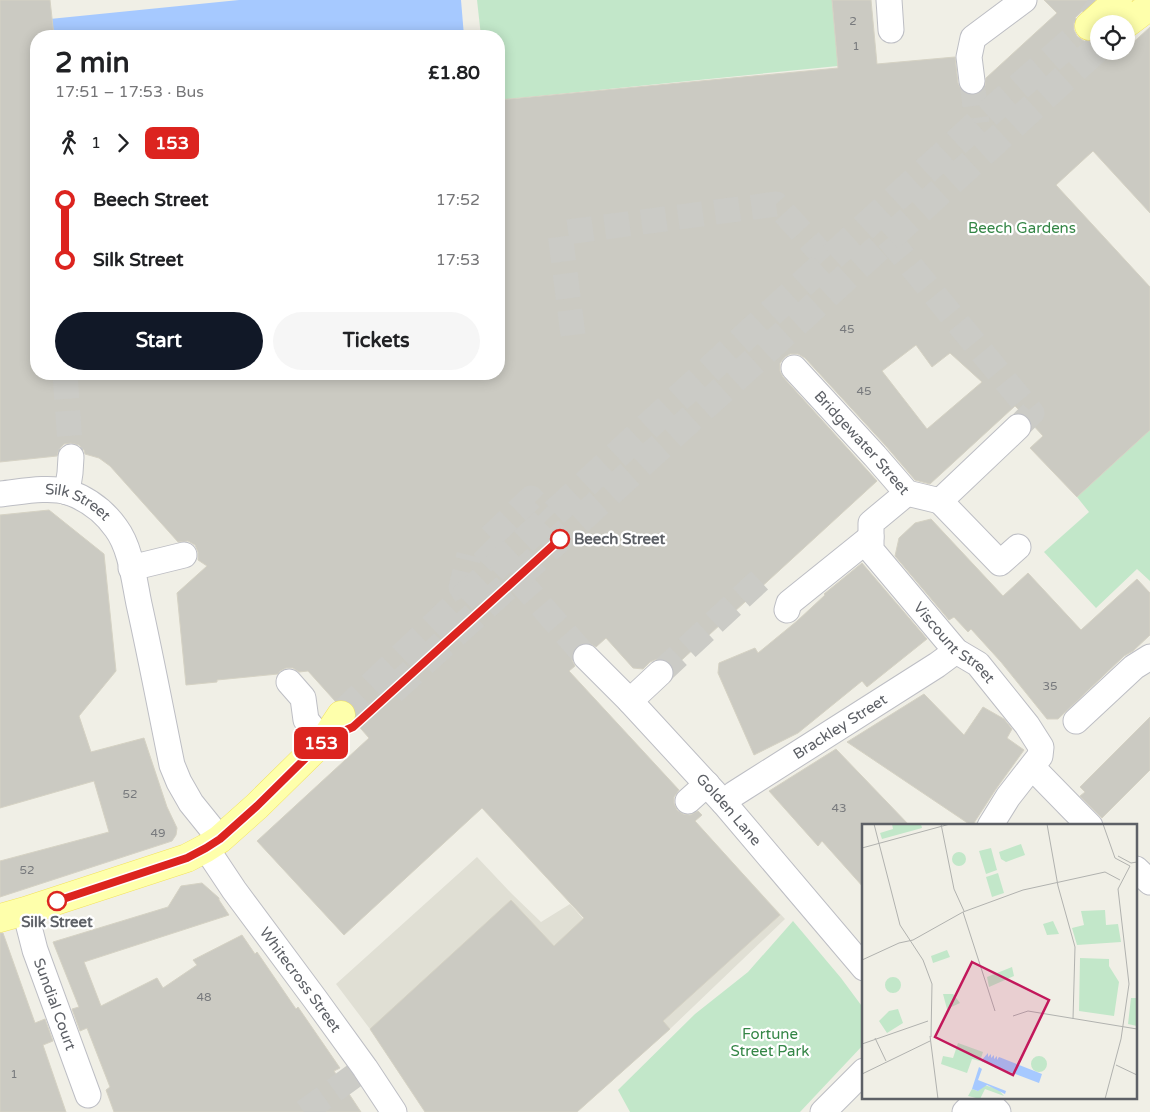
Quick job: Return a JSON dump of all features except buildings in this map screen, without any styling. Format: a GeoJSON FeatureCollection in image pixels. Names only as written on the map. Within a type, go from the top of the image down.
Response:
{"type":"FeatureCollection","features":[{"type":"Feature","properties":{"kind":"main road"},"geometry":{"type":"LineString","coordinates":[[1106,13],[1150,6]]}},
{"type":"Feature","properties":{"kind":"main road"},"geometry":{"type":"LineString","coordinates":[[13,914],[187,858],[213,844],[257,806],[324,740],[347,721]]}},
{"type":"Feature","properties":{"kind":"street"},"geometry":{"type":"LineString","coordinates":[[889,0],[891,30]]}},
{"type":"Feature","properties":{"kind":"street"},"geometry":{"type":"LineString","coordinates":[[972,81],[969,58],[973,38],[1024,0]]}},
{"type":"Feature","properties":{"kind":"street","name":"Bridgewater Street"},"geometry":{"type":"LineString","coordinates":[[794,368],[906,492],[940,501]]}},
{"type":"Feature","properties":{"kind":"street"},"geometry":{"type":"LineString","coordinates":[[1018,427],[940,501],[1000,563],[1018,547]]}},
{"type":"Feature","properties":{"kind":"street"},"geometry":{"type":"LineString","coordinates":[[67,492],[71,457]]}},
{"type":"Feature","properties":{"kind":"street","name":"Silk Street"},"geometry":{"type":"LineString","coordinates":[[0,494],[45,490],[67,492],[86,500],[100,509],[117,529],[127,548],[172,765],[178,782],[213,844]]}},
{"type":"Feature","properties":{"kind":"street"},"geometry":{"type":"LineString","coordinates":[[787,610],[789,604],[871,537],[871,523],[906,492]]}},
{"type":"Feature","properties":{"kind":"street","name":"Viscount Street"},"geometry":{"type":"LineString","coordinates":[[871,537],[871,550],[956,651],[978,664],[1027,724],[1036,757],[1074,810],[1088,824]]}},
{"type":"Feature","properties":{"kind":"street"},"geometry":{"type":"LineString","coordinates":[[131,568],[184,555]]}},
{"type":"Feature","properties":{"kind":"street","name":"Brackley Street"},"geometry":{"type":"LineString","coordinates":[[724,803],[734,794],[956,651]]}},
{"type":"Feature","properties":{"kind":"street","name":"Golden Lane"},"geometry":{"type":"LineString","coordinates":[[586,657],[630,701],[724,803],[862,966]]}},
{"type":"Feature","properties":{"kind":"street"},"geometry":{"type":"LineString","coordinates":[[1076,721],[1134,667],[1150,657]]}},
{"type":"Feature","properties":{"kind":"street"},"geometry":{"type":"LineString","coordinates":[[630,701],[660,673]]}},
{"type":"Feature","properties":{"kind":"street"},"geometry":{"type":"LineString","coordinates":[[301,687],[306,720],[324,740]]}},
{"type":"Feature","properties":{"kind":"street"},"geometry":{"type":"LineString","coordinates":[[991,824],[1036,757]]}},
{"type":"Feature","properties":{"kind":"street"},"geometry":{"type":"LineString","coordinates":[[688,801],[707,784]]}},
{"type":"Feature","properties":{"kind":"street","name":"Whitecross Street"},"geometry":{"type":"LineString","coordinates":[[213,844],[234,890],[365,1068],[394,1112]]}},
{"type":"Feature","properties":{"kind":"street"},"geometry":{"type":"LineString","coordinates":[[1138,871],[1150,882]]}},
{"type":"Feature","properties":{"kind":"street","name":"Sundial Court"},"geometry":{"type":"LineString","coordinates":[[13,914],[35,950],[88,1095]]}},
{"type":"Feature","properties":{"kind":"street"},"geometry":{"type":"LineString","coordinates":[[823,1112],[862,1073]]}},
{"type":"Feature","properties":{"kind":"street"},"geometry":{"type":"LineString","coordinates":[[965,1112],[977,1100]]}},
{"type":"Feature","properties":{"kind":"street"},"geometry":{"type":"LineString","coordinates":[[986,1100],[998,1112]]}},
{"type":"Feature","properties":{"kind":"shaded area"},"geometry":{"type":"Polygon","coordinates":[[[696,823],[785,919],[670,1029],[577,1112],[397,1069],[336,984],[477,857],[541,922],[570,904],[587,923],[696,823]]]}},
{"type":"Feature","properties":{"kind":"green space"},"geometry":{"type":"Polygon","coordinates":[[[477,0],[832,0],[838,66],[505,99],[505,30],[480,30],[477,0]]]}},
{"type":"Feature","properties":{"kind":"green space"},"geometry":{"type":"Polygon","coordinates":[[[1150,430],[1150,581],[1137,569],[1096,608],[1044,552],[1089,512],[1077,497],[1150,430]]]}},
{"type":"Feature","properties":{"kind":"green space","name":"Fortune Street Park"},"geometry":{"type":"Polygon","coordinates":[[[793,921],[862,1006],[862,1046],[800,1112],[630,1112],[618,1090],[695,1014],[748,972],[793,921]]]}},
{"type":"Feature","properties":{"kind":"water"},"geometry":{"type":"Polygon","coordinates":[[[239,0],[461,0],[464,30],[30,30],[30,149],[0,152],[0,24],[239,0]]]}},
{"type":"Feature","properties":{"kind":"tunnel"},"geometry":{"type":"LineString","coordinates":[[1088,0],[1093,4]]}},
{"type":"Feature","properties":{"kind":"tunnel"},"geometry":{"type":"LineString","coordinates":[[341,715],[500,563],[760,323],[991,111],[1089,26]]}},
{"type":"Feature","properties":{"kind":"tunnel"},"geometry":{"type":"LineString","coordinates":[[392,691],[1090,55]]}},
{"type":"Feature","properties":{"kind":"tunnel"},"geometry":{"type":"LineString","coordinates":[[972,81],[977,123]]}},
{"type":"Feature","properties":{"kind":"tunnel"},"geometry":{"type":"LineString","coordinates":[[573,335],[560,233],[776,204],[828,261]]}},
{"type":"Feature","properties":{"kind":"tunnel"},"geometry":{"type":"LineString","coordinates":[[888,238],[1032,413],[1018,427]]}},
{"type":"Feature","properties":{"kind":"tunnel"},"geometry":{"type":"LineString","coordinates":[[65,380],[71,457]]}},
{"type":"Feature","properties":{"kind":"tunnel"},"geometry":{"type":"LineString","coordinates":[[500,563],[482,545],[531,498],[550,517]]}},
{"type":"Feature","properties":{"kind":"tunnel"},"geometry":{"type":"LineString","coordinates":[[466,595],[461,587],[469,555]]}},
{"type":"Feature","properties":{"kind":"tunnel"},"geometry":{"type":"LineString","coordinates":[[517,578],[586,657]]}},
{"type":"Feature","properties":{"kind":"tunnel"},"geometry":{"type":"LineString","coordinates":[[660,673],[762,578]]}},
{"type":"Feature","properties":{"kind":"tunnel"},"geometry":{"type":"LineString","coordinates":[[304,1112],[365,1068]]}},
{"type":"Feature","properties":{"kind":"bus line","name":"153"},"geometry":{"type":"LineString","coordinates":[[57,901],[187,858],[220,839],[257,806],[325,739],[353,727],[560,539]]}},
{"type":"Feature","properties":{"kind":"place","name":"Beech Street"},"geometry":{"type":"Point","coordinates":[560,539]}},
{"type":"Feature","properties":{"kind":"place","name":"Silk Street"},"geometry":{"type":"Point","coordinates":[57,901]}},
{"type":"Feature","properties":{"kind":"park label","name":"Beech Gardens"},"geometry":{"type":"Point","coordinates":[1022,228]}}]}
